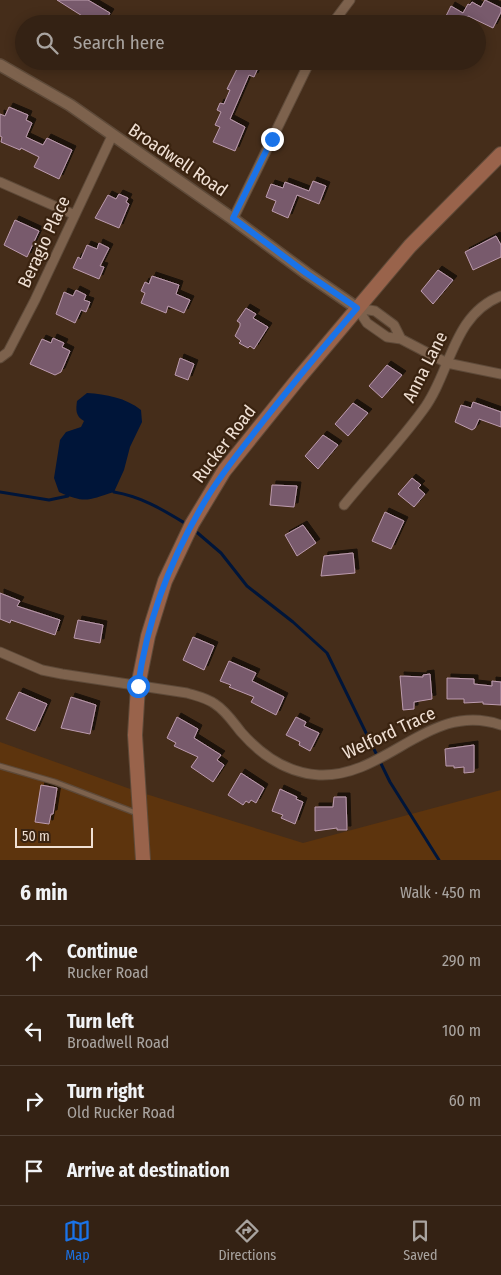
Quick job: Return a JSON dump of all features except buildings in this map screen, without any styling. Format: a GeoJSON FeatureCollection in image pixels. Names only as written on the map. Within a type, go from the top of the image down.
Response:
{"type":"FeatureCollection","features":[{"type":"Feature","properties":{"kind":"main road","name":"Rucker Road"},"geometry":{"type":"LineString","coordinates":[[143,860],[135,734],[138,686],[148,636],[165,582],[192,524],[224,472],[244,445],[357,308],[410,246],[501,154]]}},
{"type":"Feature","properties":{"kind":"street"},"geometry":{"type":"LineString","coordinates":[[339,15],[350,0]]}},
{"type":"Feature","properties":{"kind":"street","name":"Broadwell Road"},"geometry":{"type":"LineString","coordinates":[[0,65],[70,106],[233,218],[306,273],[357,308]]}},
{"type":"Feature","properties":{"kind":"street"},"geometry":{"type":"LineString","coordinates":[[233,218],[306,70]]}},
{"type":"Feature","properties":{"kind":"street","name":"Beragio Place"},"geometry":{"type":"LineString","coordinates":[[0,358],[8,352],[35,300],[112,136]]}},
{"type":"Feature","properties":{"kind":"street"},"geometry":{"type":"LineString","coordinates":[[0,182],[75,215]]}},
{"type":"Feature","properties":{"kind":"street","name":"Anna Lane"},"geometry":{"type":"LineString","coordinates":[[344,505],[424,410],[435,392],[463,327],[480,308],[501,296]]}},
{"type":"Feature","properties":{"kind":"street"},"geometry":{"type":"LineString","coordinates":[[357,308],[374,310],[394,325],[401,339]]}},
{"type":"Feature","properties":{"kind":"street"},"geometry":{"type":"LineString","coordinates":[[357,308],[367,323],[387,337],[401,339],[447,363],[501,374]]}},
{"type":"Feature","properties":{"kind":"street","name":"Welford Trace"},"geometry":{"type":"LineString","coordinates":[[0,652],[23,663],[49,671],[187,693],[216,704],[233,720],[252,744],[264,754],[277,763],[306,773],[337,774],[352,771],[366,766],[443,724],[458,720],[474,719],[501,725]]}},
{"type":"Feature","properties":{"kind":"lane"},"geometry":{"type":"LineString","coordinates":[[0,766],[55,782],[140,814]]}},
{"type":"Feature","properties":{"kind":"shaded area"},"geometry":{"type":"Polygon","coordinates":[[[0,742],[133,790],[303,843],[501,790],[501,860],[0,860],[0,742]]]}},
{"type":"Feature","properties":{"kind":"water"},"geometry":{"type":"Polygon","coordinates":[[[87,393],[101,394],[129,402],[141,410],[142,422],[130,447],[124,470],[114,492],[92,499],[81,499],[59,492],[54,478],[60,440],[66,432],[81,427],[84,421],[76,410],[77,401],[87,393]]]}},
{"type":"Feature","properties":{"kind":"waterway"},"geometry":{"type":"LineString","coordinates":[[0,492],[49,500],[68,496]]}},
{"type":"Feature","properties":{"kind":"waterway"},"geometry":{"type":"LineString","coordinates":[[114,492],[144,501],[188,525]]}},
{"type":"Feature","properties":{"kind":"waterway"},"geometry":{"type":"LineString","coordinates":[[193,529],[221,553],[247,586],[293,622],[327,653],[390,782],[439,860]]}},
{"type":"Feature","properties":{"kind":"route"},"geometry":{"type":"LineString","coordinates":[[138,686],[140,668],[148,636],[165,582],[192,524],[224,472],[244,445],[357,308],[306,273],[233,218],[272,139]]}}]}
